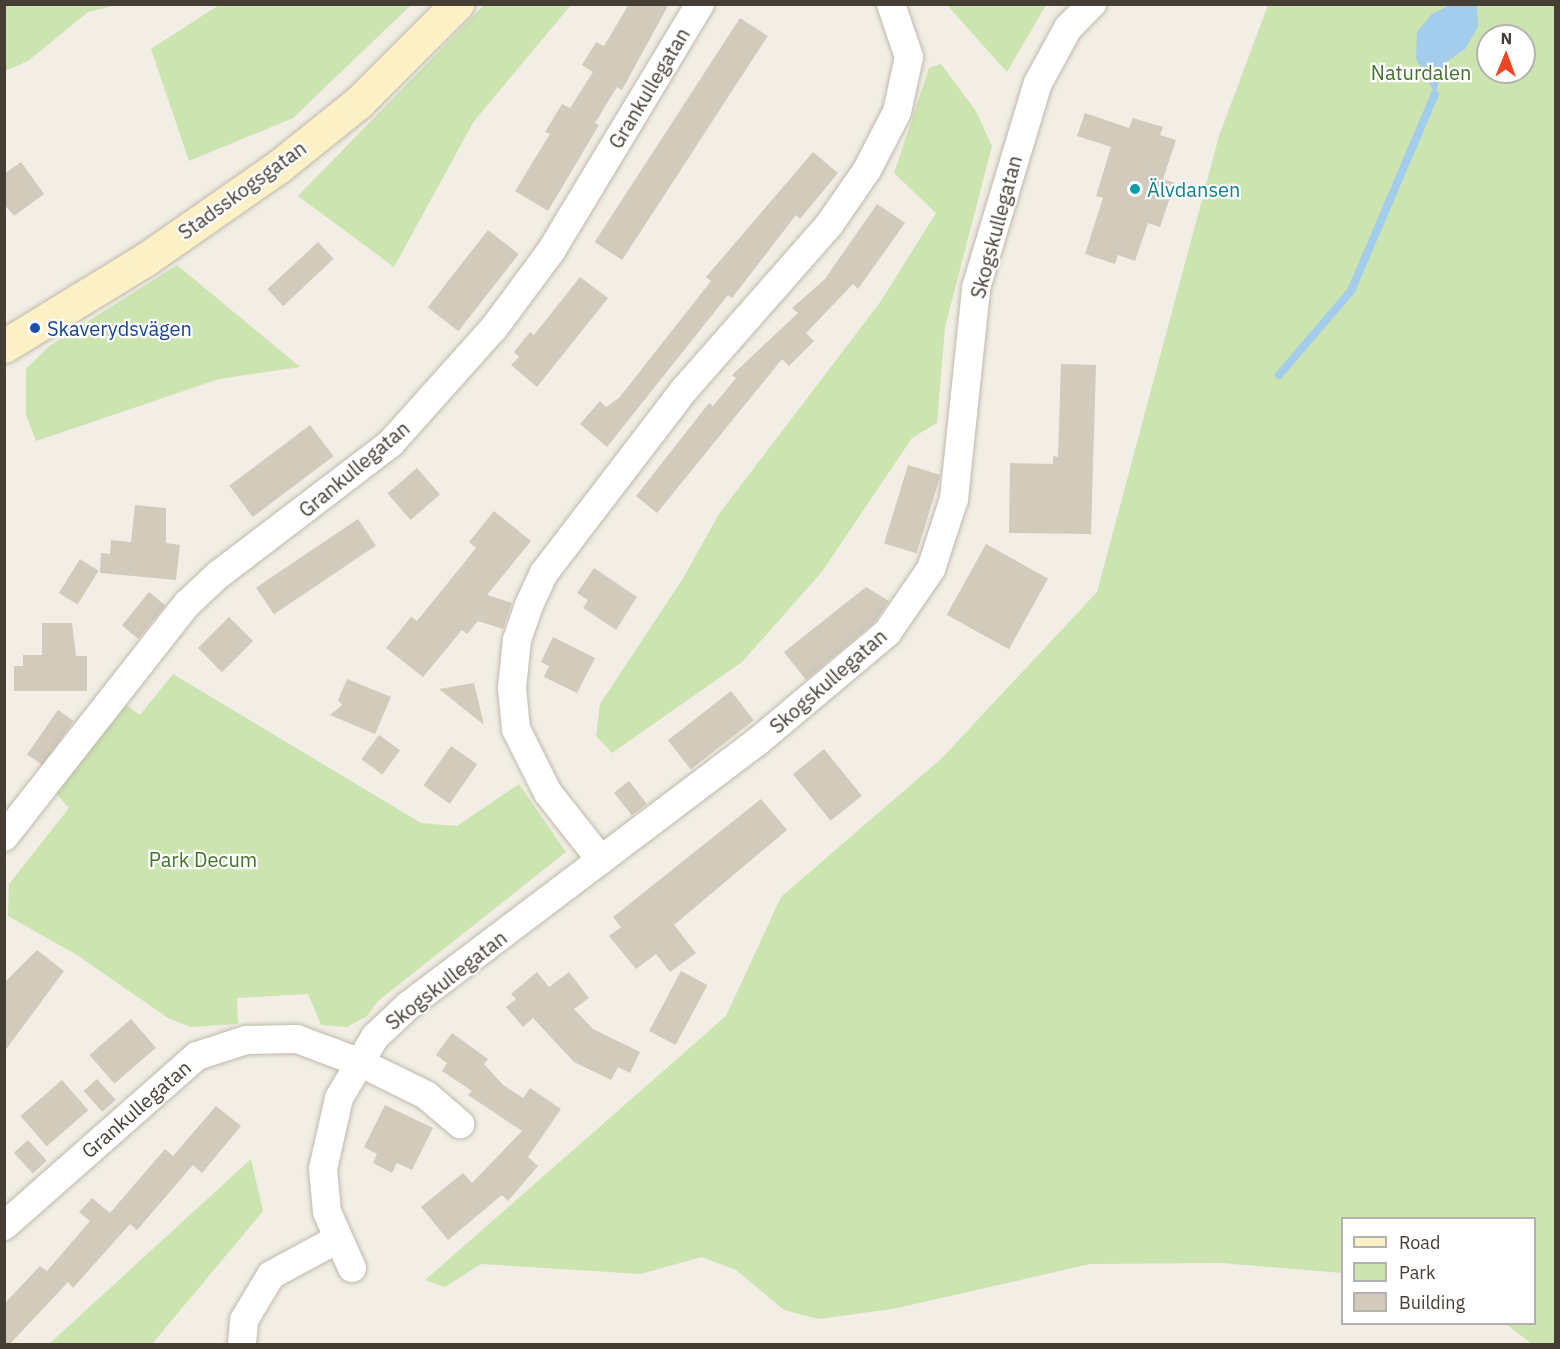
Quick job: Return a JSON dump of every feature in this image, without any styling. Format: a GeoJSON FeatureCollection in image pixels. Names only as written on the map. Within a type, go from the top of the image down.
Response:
{"type":"FeatureCollection","features":[{"type":"Feature","properties":{"kind":"street","name":"Stadsskogsgatan"},"geometry":{"type":"LineString","coordinates":[[4,346],[146,259],[278,167],[359,102],[457,4]]}},
{"type":"Feature","properties":{"kind":"street","name":"Grankullegatan"},"geometry":{"type":"LineString","coordinates":[[4,837],[187,604],[218,574],[392,443],[494,328],[551,251],[700,4]]}},
{"type":"Feature","properties":{"kind":"street"},"geometry":{"type":"LineString","coordinates":[[601,860],[548,793],[516,729],[512,688],[517,640],[544,573],[651,432],[829,225],[867,170],[897,112],[909,57],[891,4]]}},
{"type":"Feature","properties":{"kind":"street","name":"Skogskullegatan"},"geometry":{"type":"LineString","coordinates":[[352,1268],[336,1240],[327,1212],[323,1169],[328,1130],[358,1062],[375,1037],[409,1005],[757,742],[887,633],[931,570],[954,499],[976,288],[1038,83],[1068,28],[1092,4]]}},
{"type":"Feature","properties":{"kind":"street","name":"Grankullegatan"},"geometry":{"type":"LineString","coordinates":[[4,1226],[197,1056],[246,1040],[274,1037],[297,1039],[358,1062]]}},
{"type":"Feature","properties":{"kind":"street"},"geometry":{"type":"LineString","coordinates":[[358,1062],[426,1095],[460,1124]]}},
{"type":"Feature","properties":{"kind":"street"},"geometry":{"type":"LineString","coordinates":[[242,1344],[244,1320],[271,1275],[336,1240]]}},
{"type":"Feature","properties":{"kind":"green space"},"geometry":{"type":"Polygon","coordinates":[[[5,4],[117,5],[88,12],[28,61],[5,71],[5,4]]]}},
{"type":"Feature","properties":{"kind":"green space"},"geometry":{"type":"Polygon","coordinates":[[[219,5],[411,5],[293,118],[189,161],[151,49],[219,5]]]}},
{"type":"Feature","properties":{"kind":"green space"},"geometry":{"type":"Polygon","coordinates":[[[484,5],[571,5],[474,121],[394,267],[298,196],[484,5]]]}},
{"type":"Feature","properties":{"kind":"green space"},"geometry":{"type":"Polygon","coordinates":[[[947,5],[1046,5],[1007,72],[947,5]]]}},
{"type":"Feature","properties":{"kind":"green space","name":"Naturdalen"},"geometry":{"type":"Polygon","coordinates":[[[1268,5],[1554,5],[1555,1344],[1532,1344],[1507,1325],[1536,1325],[1536,1217],[1341,1217],[1341,1273],[1221,1263],[1090,1264],[893,1309],[818,1319],[784,1310],[736,1270],[702,1257],[640,1274],[481,1264],[445,1287],[425,1280],[726,1016],[781,897],[942,758],[1097,592],[1219,136],[1268,5]]]}},
{"type":"Feature","properties":{"kind":"green space"},"geometry":{"type":"Polygon","coordinates":[[[941,64],[976,111],[992,146],[945,327],[937,423],[912,438],[821,573],[742,662],[612,753],[596,736],[600,704],[682,580],[719,514],[881,301],[936,213],[894,173],[929,68],[941,64]]]}},
{"type":"Feature","properties":{"kind":"green space"},"geometry":{"type":"Polygon","coordinates":[[[177,265],[300,367],[219,379],[36,441],[26,415],[26,369],[49,346],[177,265]]]}},
{"type":"Feature","properties":{"kind":"green space","name":"Park Decum"},"geometry":{"type":"Polygon","coordinates":[[[173,674],[421,823],[457,826],[519,784],[566,852],[378,1001],[367,1016],[347,1027],[321,1025],[308,994],[237,998],[238,1024],[191,1027],[168,1018],[77,955],[8,916],[9,884],[69,808],[55,792],[126,705],[140,715],[173,674]]]}},
{"type":"Feature","properties":{"kind":"green space"},"geometry":{"type":"Polygon","coordinates":[[[251,1159],[263,1211],[152,1344],[49,1344],[251,1159]]]}},
{"type":"Feature","properties":{"kind":"water"},"geometry":{"type":"Polygon","coordinates":[[[1452,4],[1477,5],[1476,30],[1465,49],[1445,63],[1435,94],[1416,59],[1417,32],[1432,14],[1452,4]]]}},
{"type":"Feature","properties":{"kind":"building"},"geometry":{"type":"Polygon","coordinates":[[[629,4],[669,4],[622,90],[617,87],[595,123],[599,125],[548,211],[515,191],[550,134],[545,132],[562,104],[570,108],[593,72],[582,65],[596,42],[604,46],[629,4]]]}},
{"type":"Feature","properties":{"kind":"building"},"geometry":{"type":"Polygon","coordinates":[[[740,18],[768,36],[622,260],[595,242],[740,18]]]}},
{"type":"Feature","properties":{"kind":"building","name":"Älvdansen"},"geometry":{"type":"Polygon","coordinates":[[[1085,113],[1129,128],[1133,118],[1163,127],[1160,135],[1176,140],[1163,179],[1175,183],[1160,227],[1148,223],[1135,261],[1118,255],[1115,264],[1085,254],[1103,198],[1096,196],[1111,147],[1077,136],[1085,113]]]}},
{"type":"Feature","properties":{"kind":"building"},"geometry":{"type":"Polygon","coordinates":[[[813,152],[838,173],[800,219],[796,215],[732,298],[728,295],[607,447],[580,424],[600,401],[606,407],[619,398],[711,281],[706,277],[813,152]]]}},
{"type":"Feature","properties":{"kind":"building"},"geometry":{"type":"Polygon","coordinates":[[[21,162],[44,194],[14,216],[4,204],[4,174],[21,162]]]}},
{"type":"Feature","properties":{"kind":"building"},"geometry":{"type":"Polygon","coordinates":[[[877,204],[905,223],[858,289],[853,284],[806,333],[814,341],[789,366],[782,359],[657,513],[636,496],[709,403],[713,406],[736,378],[732,375],[798,313],[792,308],[825,279],[877,204]]]}},
{"type":"Feature","properties":{"kind":"building"},"geometry":{"type":"Polygon","coordinates":[[[488,230],[519,254],[458,331],[428,307],[488,230]]]}},
{"type":"Feature","properties":{"kind":"building"},"geometry":{"type":"Polygon","coordinates":[[[318,242],[334,259],[283,306],[268,289],[318,242]]]}},
{"type":"Feature","properties":{"kind":"building"},"geometry":{"type":"Polygon","coordinates":[[[580,277],[608,298],[537,387],[511,365],[519,357],[514,352],[530,332],[534,335],[580,277]]]}},
{"type":"Feature","properties":{"kind":"building"},"geometry":{"type":"Polygon","coordinates":[[[1061,364],[1096,365],[1091,534],[1009,533],[1010,463],[1053,464],[1053,456],[1058,457],[1061,364]]]}},
{"type":"Feature","properties":{"kind":"building"},"geometry":{"type":"Polygon","coordinates":[[[310,425],[333,456],[253,517],[229,486],[310,425]]]}},
{"type":"Feature","properties":{"kind":"building"},"geometry":{"type":"Polygon","coordinates":[[[908,465],[941,475],[917,553],[884,543],[908,465]]]}},
{"type":"Feature","properties":{"kind":"building"},"geometry":{"type":"Polygon","coordinates":[[[417,468],[440,494],[411,520],[388,494],[417,468]]]}},
{"type":"Feature","properties":{"kind":"building"},"geometry":{"type":"Polygon","coordinates":[[[135,505],[166,508],[166,543],[180,545],[176,580],[100,573],[101,553],[110,554],[111,540],[131,542],[135,505]]]}},
{"type":"Feature","properties":{"kind":"building"},"geometry":{"type":"Polygon","coordinates":[[[494,511],[531,541],[487,595],[512,603],[503,629],[478,621],[467,634],[462,630],[423,677],[386,648],[411,617],[417,621],[476,548],[469,542],[494,511]]]}},
{"type":"Feature","properties":{"kind":"building"},"geometry":{"type":"Polygon","coordinates":[[[358,519],[376,546],[274,614],[256,588],[358,519]]]}},
{"type":"Feature","properties":{"kind":"building"},"geometry":{"type":"Polygon","coordinates":[[[986,544],[1048,578],[1009,649],[947,615],[986,544]]]}},
{"type":"Feature","properties":{"kind":"building"},"geometry":{"type":"Polygon","coordinates":[[[80,559],[99,571],[77,605],[59,593],[80,559]]]}},
{"type":"Feature","properties":{"kind":"building"},"geometry":{"type":"Polygon","coordinates":[[[594,568],[637,597],[616,630],[583,608],[588,600],[577,593],[594,568]]]}},
{"type":"Feature","properties":{"kind":"building"},"geometry":{"type":"Polygon","coordinates":[[[866,587],[889,601],[875,622],[806,680],[784,652],[866,587]]]}},
{"type":"Feature","properties":{"kind":"building"},"geometry":{"type":"Polygon","coordinates":[[[149,592],[165,605],[138,639],[122,625],[149,592]]]}},
{"type":"Feature","properties":{"kind":"building"},"geometry":{"type":"Polygon","coordinates":[[[229,617],[253,641],[222,672],[198,648],[229,617]]]}},
{"type":"Feature","properties":{"kind":"building"},"geometry":{"type":"Polygon","coordinates":[[[42,623],[72,623],[76,656],[87,656],[87,691],[14,691],[14,666],[23,666],[23,655],[42,655],[42,623]]]}},
{"type":"Feature","properties":{"kind":"building"},"geometry":{"type":"Polygon","coordinates":[[[553,637],[595,658],[577,693],[544,677],[549,666],[541,662],[553,637]]]}},
{"type":"Feature","properties":{"kind":"building"},"geometry":{"type":"Polygon","coordinates":[[[347,679],[391,697],[375,734],[330,715],[342,705],[338,700],[347,679]]]}},
{"type":"Feature","properties":{"kind":"building"},"geometry":{"type":"Polygon","coordinates":[[[474,683],[484,725],[439,689],[474,683]]]}},
{"type":"Feature","properties":{"kind":"building"},"geometry":{"type":"Polygon","coordinates":[[[731,691],[754,720],[691,769],[668,740],[731,691]]]}},
{"type":"Feature","properties":{"kind":"building"},"geometry":{"type":"Polygon","coordinates":[[[58,710],[74,721],[43,765],[27,754],[58,710]]]}},
{"type":"Feature","properties":{"kind":"building"},"geometry":{"type":"Polygon","coordinates":[[[379,735],[400,750],[382,775],[361,759],[379,735]]]}},
{"type":"Feature","properties":{"kind":"building"},"geometry":{"type":"Polygon","coordinates":[[[451,746],[477,764],[450,804],[423,785],[451,746]]]}},
{"type":"Feature","properties":{"kind":"building"},"geometry":{"type":"Polygon","coordinates":[[[824,749],[862,796],[831,821],[793,774],[824,749]]]}},
{"type":"Feature","properties":{"kind":"building"},"geometry":{"type":"Polygon","coordinates":[[[629,781],[647,804],[632,816],[614,793],[629,781]]]}},
{"type":"Feature","properties":{"kind":"building"},"geometry":{"type":"Polygon","coordinates":[[[761,799],[787,830],[674,925],[696,953],[670,972],[656,954],[636,969],[609,936],[621,927],[613,917],[761,799]]]}},
{"type":"Feature","properties":{"kind":"building"},"geometry":{"type":"Polygon","coordinates":[[[37,950],[64,971],[4,1052],[4,983],[37,950]]]}},
{"type":"Feature","properties":{"kind":"building"},"geometry":{"type":"Polygon","coordinates":[[[681,971],[707,985],[676,1045],[649,1031],[681,971]]]}},
{"type":"Feature","properties":{"kind":"building"},"geometry":{"type":"Polygon","coordinates":[[[537,972],[549,987],[569,972],[589,998],[574,1009],[593,1029],[640,1052],[630,1073],[618,1067],[611,1080],[574,1062],[533,1018],[523,1027],[506,1007],[516,999],[511,994],[537,972]]]}},
{"type":"Feature","properties":{"kind":"building"},"geometry":{"type":"Polygon","coordinates":[[[131,1019],[156,1048],[114,1084],[89,1055],[131,1019]]]}},
{"type":"Feature","properties":{"kind":"building"},"geometry":{"type":"Polygon","coordinates":[[[452,1033],[488,1059],[484,1064],[503,1085],[523,1098],[530,1088],[561,1109],[528,1157],[538,1166],[508,1201],[502,1195],[448,1240],[421,1207],[463,1173],[472,1183],[522,1131],[468,1095],[472,1091],[442,1071],[447,1063],[436,1055],[452,1033]]]}},
{"type":"Feature","properties":{"kind":"building"},"geometry":{"type":"Polygon","coordinates":[[[97,1079],[116,1100],[102,1112],[84,1091],[97,1079]]]}},
{"type":"Feature","properties":{"kind":"building"},"geometry":{"type":"Polygon","coordinates":[[[62,1080],[88,1110],[47,1146],[20,1116],[62,1080]]]}},
{"type":"Feature","properties":{"kind":"building"},"geometry":{"type":"Polygon","coordinates":[[[385,1105],[433,1128],[412,1170],[397,1163],[392,1173],[373,1163],[377,1154],[364,1147],[385,1105]]]}},
{"type":"Feature","properties":{"kind":"building"},"geometry":{"type":"Polygon","coordinates":[[[216,1106],[241,1126],[202,1173],[193,1165],[137,1230],[130,1224],[73,1288],[68,1282],[10,1344],[4,1344],[4,1304],[40,1266],[47,1271],[90,1221],[79,1212],[92,1198],[110,1213],[165,1149],[173,1156],[216,1106]]]}},
{"type":"Feature","properties":{"kind":"building"},"geometry":{"type":"Polygon","coordinates":[[[28,1140],[47,1161],[33,1174],[14,1153],[28,1140]]]}},
{"type":"Feature","properties":{"kind":"waterway"},"geometry":{"type":"LineString","coordinates":[[1279,375],[1351,291],[1435,94]]}},
{"type":"Feature","properties":{"kind":"place","name":"Älvdansen"},"geometry":{"type":"Point","coordinates":[1135,189]}},
{"type":"Feature","properties":{"kind":"place","name":"Skaverydsvägen"},"geometry":{"type":"Point","coordinates":[35,328]}}]}
